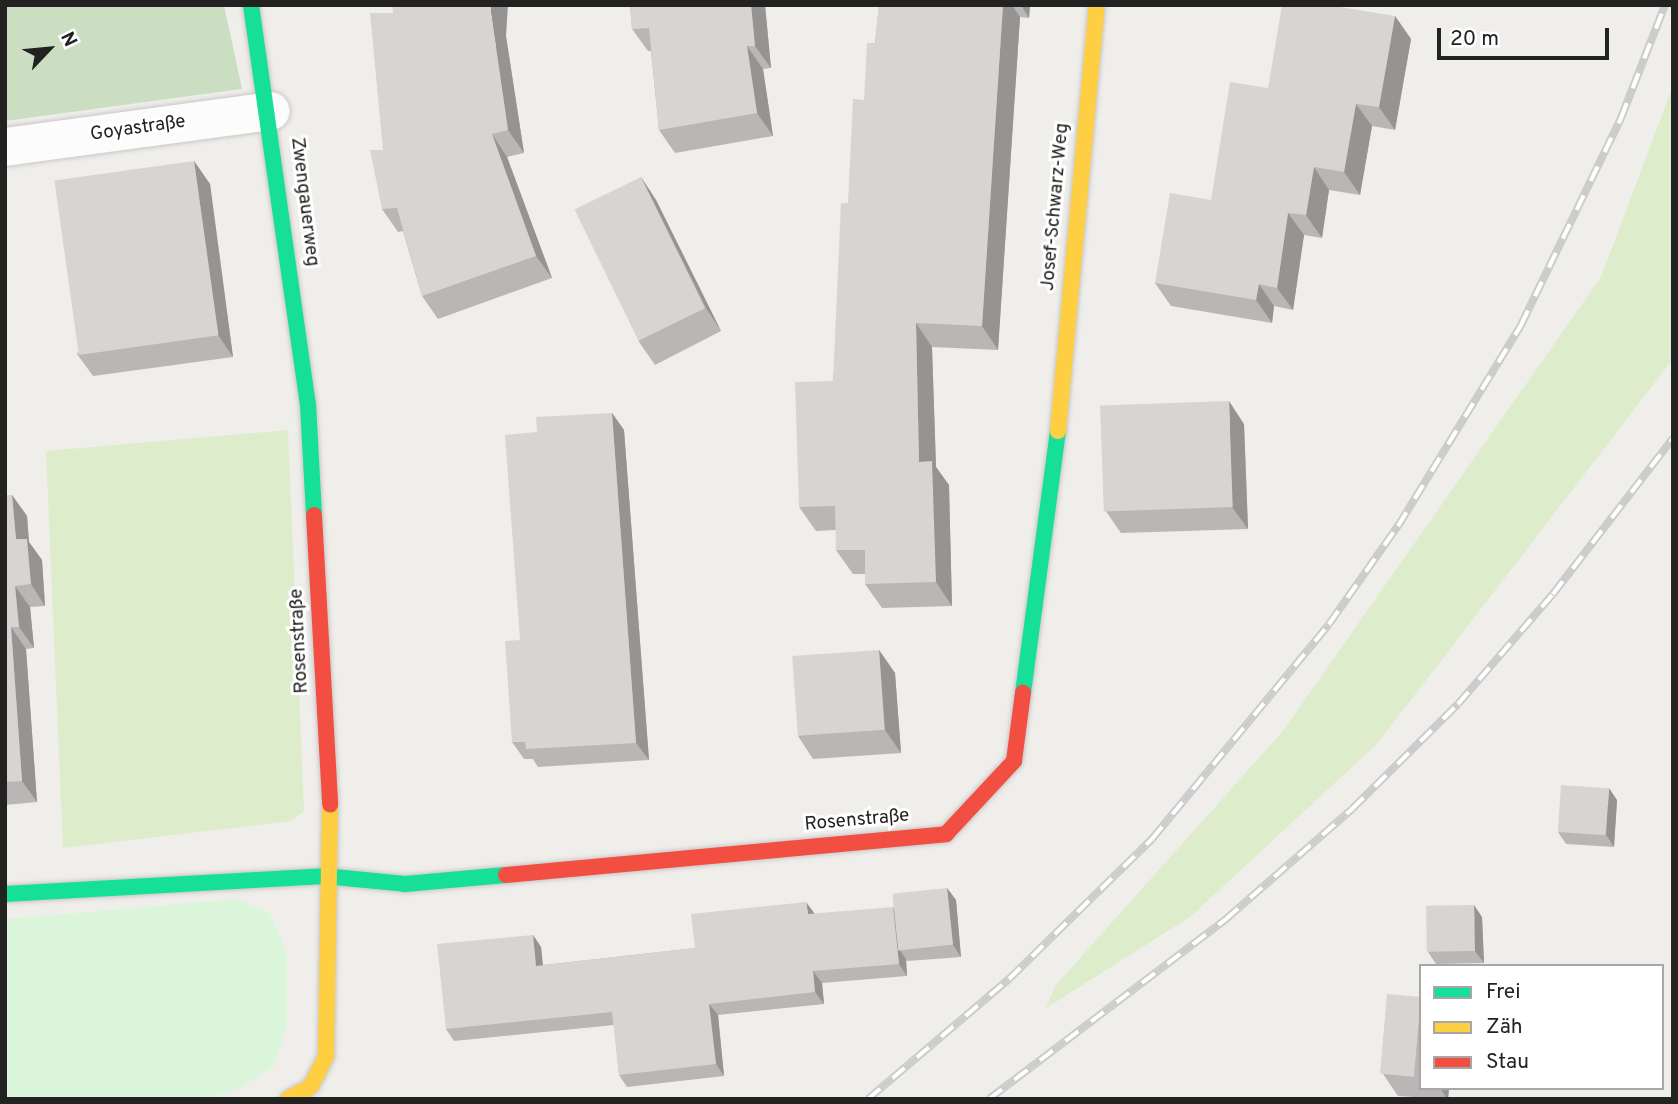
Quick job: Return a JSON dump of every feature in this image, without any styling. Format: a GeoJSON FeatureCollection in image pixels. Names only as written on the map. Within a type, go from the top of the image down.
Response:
{"type":"FeatureCollection","features":[{"type":"Feature","properties":{"kind":"street","name":"Zwengauerweg"},"geometry":{"type":"LineString","coordinates":[[251,5],[271,111],[308,404]]}},
{"type":"Feature","properties":{"kind":"street","name":"Josef-Schwarz-Weg"},"geometry":{"type":"LineString","coordinates":[[1060,413],[1097,5]]}},
{"type":"Feature","properties":{"kind":"street","name":"Goyastraße"},"geometry":{"type":"LineString","coordinates":[[5,147],[271,111]]}},
{"type":"Feature","properties":{"kind":"street","name":"Rosenstraße"},"geometry":{"type":"LineString","coordinates":[[288,1099],[312,1086],[326,1056],[324,876],[330,814],[308,404]]}},
{"type":"Feature","properties":{"kind":"street","name":"Rosenstraße"},"geometry":{"type":"LineString","coordinates":[[5,894],[324,876],[405,884],[946,834],[1014,761],[1060,413]]}},
{"type":"Feature","properties":{"kind":"green space"},"geometry":{"type":"Polygon","coordinates":[[[5,5],[224,5],[242,89],[5,121],[5,5]]]}},
{"type":"Feature","properties":{"kind":"green space"},"geometry":{"type":"Polygon","coordinates":[[[1673,86],[1673,359],[1377,744],[1190,917],[1046,1008],[1055,986],[1283,731],[1601,277],[1673,86]]]}},
{"type":"Feature","properties":{"kind":"green space"},"geometry":{"type":"Polygon","coordinates":[[[288,430],[304,811],[291,821],[63,848],[46,451],[288,430]]]}},
{"type":"Feature","properties":{"kind":"green space"},"geometry":{"type":"Polygon","coordinates":[[[239,899],[270,913],[287,954],[287,1026],[273,1067],[238,1089],[206,1099],[5,1099],[5,919],[239,899]]]}},
{"type":"Feature","properties":{"kind":"building"},"geometry":{"type":"Polygon","coordinates":[[[392,5],[491,5],[508,130],[492,134],[536,256],[422,296],[397,208],[382,209],[370,150],[383,150],[370,13],[393,13],[392,5]]]}},
{"type":"Feature","properties":{"kind":"building"},"geometry":{"type":"Polygon","coordinates":[[[630,5],[751,5],[755,46],[747,46],[757,113],[659,130],[649,28],[632,29],[630,5]]]}},
{"type":"Feature","properties":{"kind":"building"},"geometry":{"type":"Polygon","coordinates":[[[879,5],[1003,5],[982,326],[916,323],[919,462],[932,461],[936,582],[865,584],[865,550],[836,550],[835,506],[799,507],[795,382],[833,381],[841,203],[848,203],[853,99],[864,100],[867,43],[875,43],[879,5]]]}},
{"type":"Feature","properties":{"kind":"building"},"geometry":{"type":"Polygon","coordinates":[[[1282,5],[1328,5],[1395,16],[1379,107],[1356,104],[1344,172],[1314,167],[1306,215],[1288,213],[1277,288],[1259,284],[1256,300],[1155,283],[1170,193],[1211,200],[1230,82],[1268,88],[1282,5]]]}},
{"type":"Feature","properties":{"kind":"building"},"geometry":{"type":"Polygon","coordinates":[[[194,161],[218,335],[79,355],[54,181],[194,161]]]}},
{"type":"Feature","properties":{"kind":"building"},"geometry":{"type":"Polygon","coordinates":[[[641,177],[705,308],[638,341],[574,209],[641,177]]]}},
{"type":"Feature","properties":{"kind":"building"},"geometry":{"type":"Polygon","coordinates":[[[1229,401],[1233,507],[1104,511],[1100,406],[1229,401]]]}},
{"type":"Feature","properties":{"kind":"building"},"geometry":{"type":"Polygon","coordinates":[[[612,413],[636,743],[526,749],[525,742],[512,742],[505,641],[520,640],[505,435],[537,432],[536,417],[612,413]]]}},
{"type":"Feature","properties":{"kind":"building"},"geometry":{"type":"Polygon","coordinates":[[[5,495],[12,495],[16,539],[27,539],[31,584],[15,586],[19,627],[11,627],[22,781],[5,782],[5,495]]]}},
{"type":"Feature","properties":{"kind":"building"},"geometry":{"type":"Polygon","coordinates":[[[879,650],[885,730],[798,736],[792,656],[879,650]]]}},
{"type":"Feature","properties":{"kind":"building"},"geometry":{"type":"Polygon","coordinates":[[[1561,785],[1609,788],[1606,835],[1558,832],[1561,785]]]}},
{"type":"Feature","properties":{"kind":"building"},"geometry":{"type":"Polygon","coordinates":[[[947,888],[953,945],[898,950],[892,894],[947,888]]]}},
{"type":"Feature","properties":{"kind":"building"},"geometry":{"type":"Polygon","coordinates":[[[806,902],[808,914],[893,907],[899,964],[813,971],[815,992],[709,1004],[716,1064],[619,1075],[612,1012],[446,1029],[437,944],[533,935],[536,966],[695,948],[691,914],[806,902]]]}},
{"type":"Feature","properties":{"kind":"building"},"geometry":{"type":"Polygon","coordinates":[[[1474,905],[1475,951],[1427,952],[1426,906],[1474,905]]]}},
{"type":"Feature","properties":{"kind":"building"},"geometry":{"type":"Polygon","coordinates":[[[1387,994],[1419,997],[1414,1077],[1380,1074],[1387,994]]]}},
{"type":"Feature","properties":{"kind":"railway"},"geometry":{"type":"LineString","coordinates":[[868,1099],[1009,979],[1152,839],[1329,624],[1398,526],[1521,325],[1621,118],[1665,5]]}},
{"type":"Feature","properties":{"kind":"railway"},"geometry":{"type":"LineString","coordinates":[[989,1099],[1226,919],[1352,809],[1458,704],[1553,594],[1673,438]]}},
{"type":"Feature","properties":{"kind":"traffic: fast"},"geometry":{"type":"LineString","coordinates":[[251,5],[308,404],[314,515]]}},
{"type":"Feature","properties":{"kind":"traffic: fast"},"geometry":{"type":"LineString","coordinates":[[1023,693],[1058,431]]}},
{"type":"Feature","properties":{"kind":"traffic: fast"},"geometry":{"type":"LineString","coordinates":[[5,894],[324,876],[405,884],[506,875]]}},
{"type":"Feature","properties":{"kind":"traffic: slow"},"geometry":{"type":"LineString","coordinates":[[1058,431],[1097,5]]}},
{"type":"Feature","properties":{"kind":"traffic: slow"},"geometry":{"type":"LineString","coordinates":[[288,1099],[311,1086],[326,1056],[330,805]]}},
{"type":"Feature","properties":{"kind":"traffic: jam"},"geometry":{"type":"LineString","coordinates":[[314,515],[330,805]]}},
{"type":"Feature","properties":{"kind":"traffic: jam"},"geometry":{"type":"LineString","coordinates":[[506,875],[946,834],[1014,761],[1023,693]]}}]}
